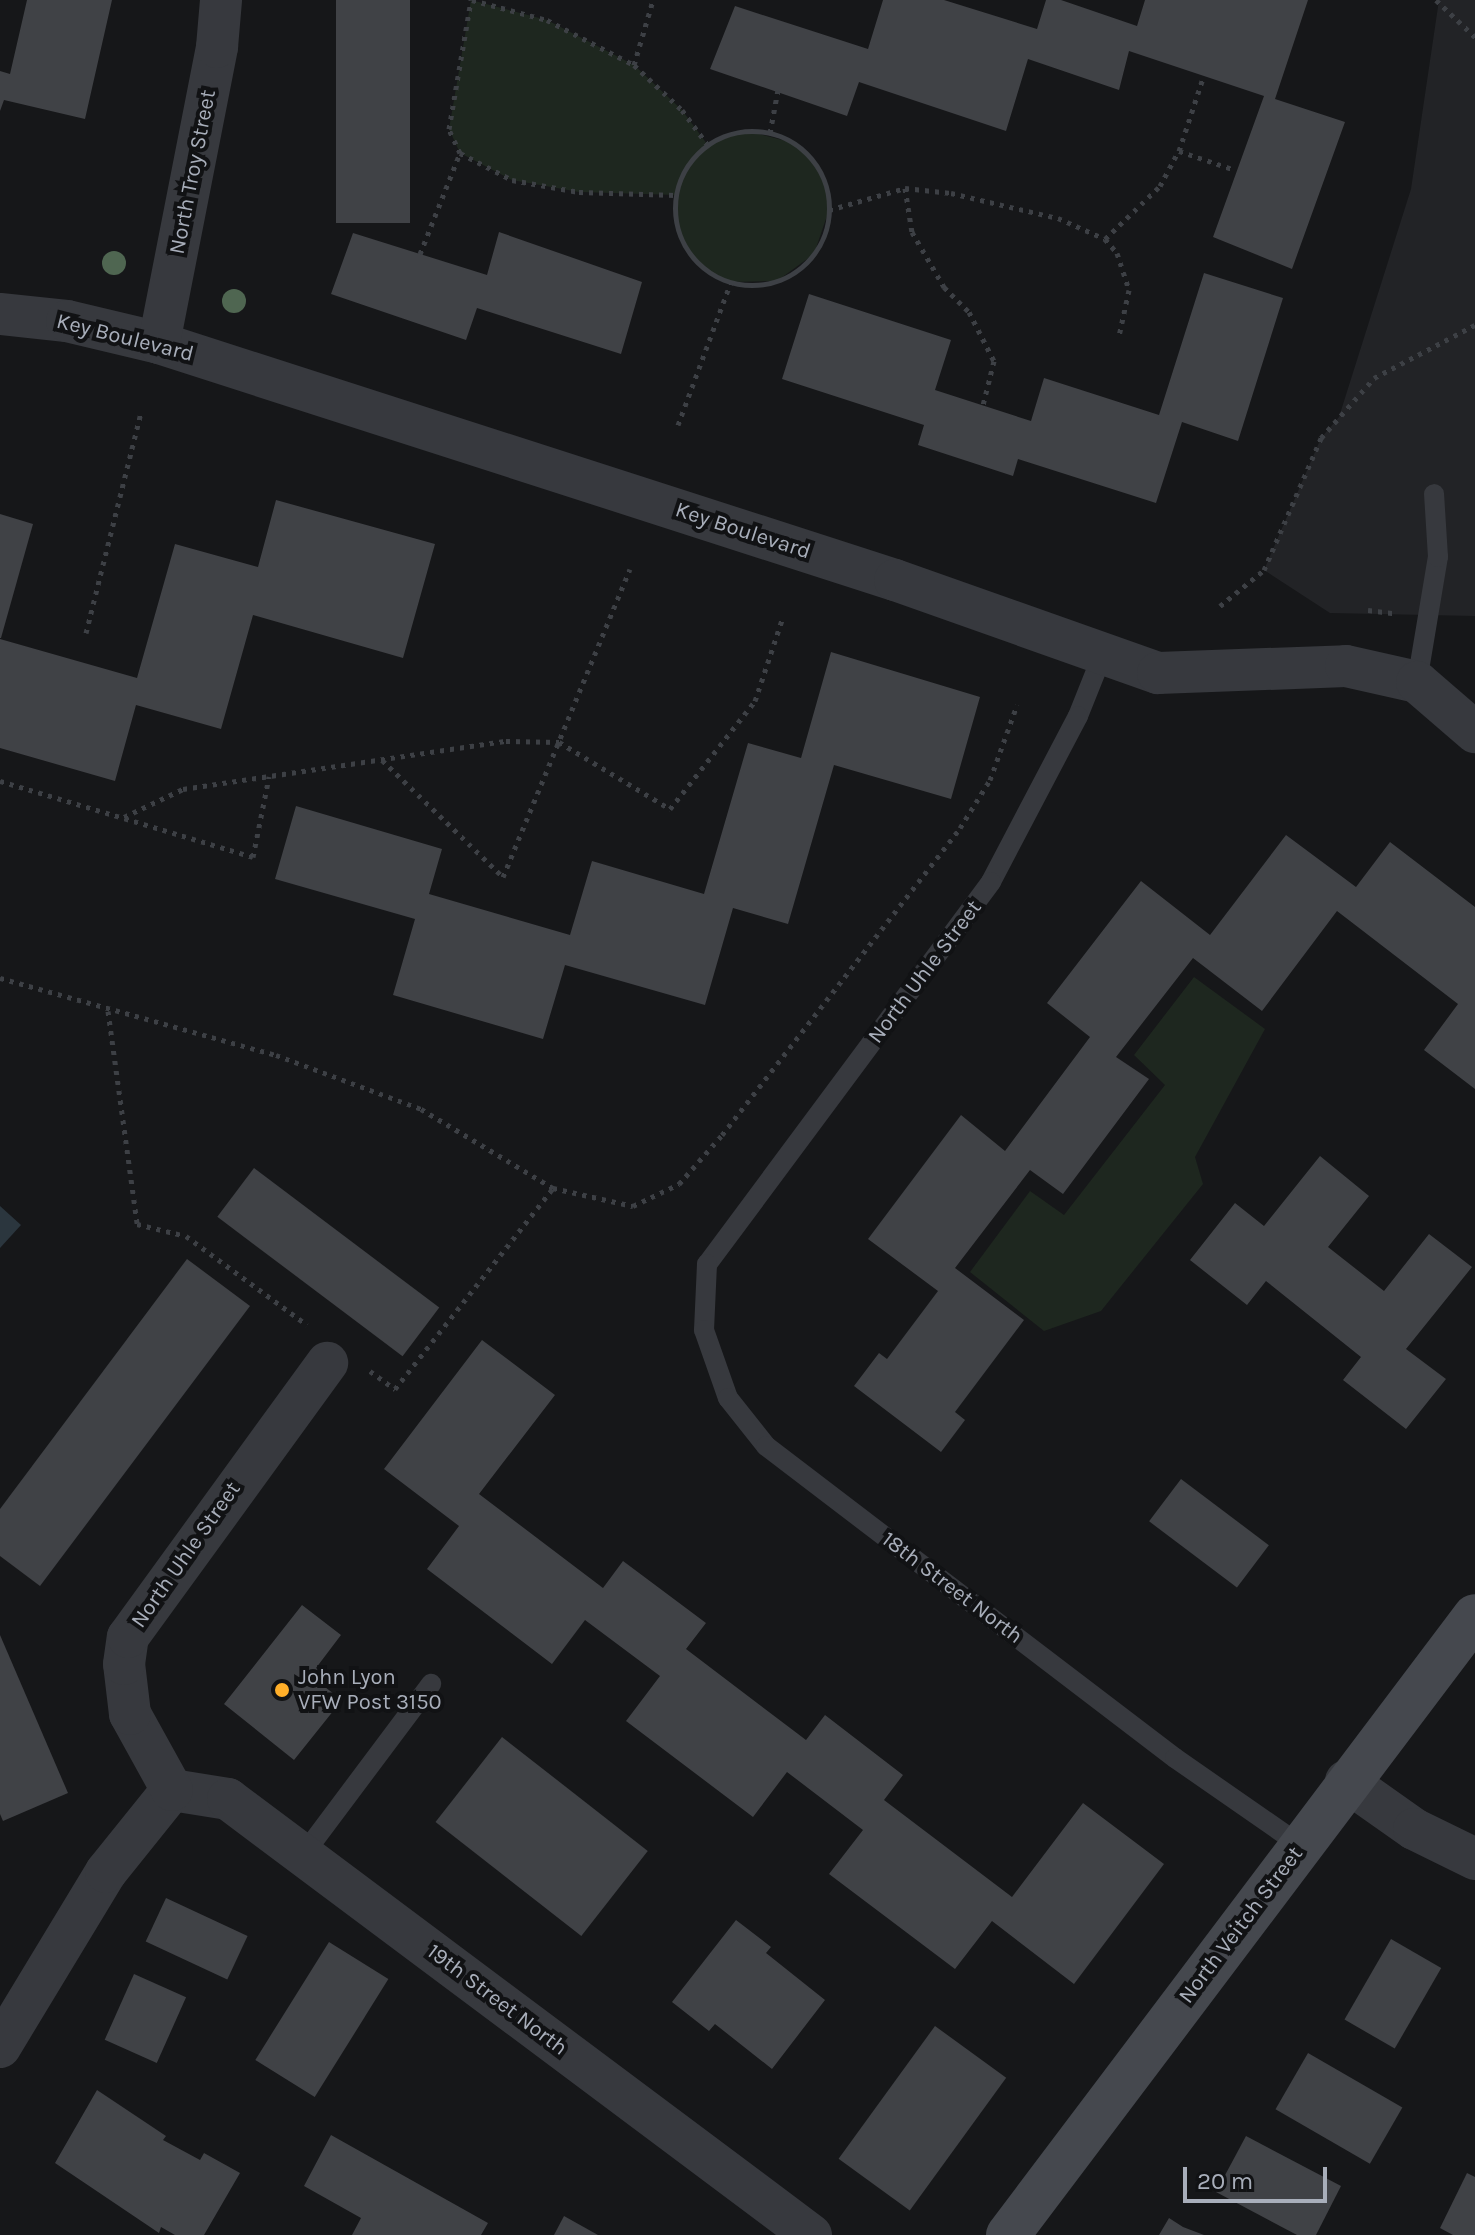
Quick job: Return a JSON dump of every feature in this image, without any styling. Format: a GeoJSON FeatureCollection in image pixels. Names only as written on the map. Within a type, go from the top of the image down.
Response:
{"type":"FeatureCollection","features":[{"type":"Feature","properties":{"kind":"main road","name":"North Veitch Street"},"geometry":{"type":"LineString","coordinates":[[1008,2235],[1346,1781],[1475,1616]]}},
{"type":"Feature","properties":{"kind":"street","name":"North Troy Street"},"geometry":{"type":"LineString","coordinates":[[159,343],[217,47],[221,0]]}},
{"type":"Feature","properties":{"kind":"street","name":"Key Boulevard"},"geometry":{"type":"LineString","coordinates":[[0,314],[67,321],[159,343],[895,580],[1102,656],[1158,673],[1346,666],[1417,682],[1475,732]]}},
{"type":"Feature","properties":{"kind":"street","name":"North Uhle Street"},"geometry":{"type":"LineString","coordinates":[[172,1790],[130,1714],[124,1664],[128,1637],[332,1351]]}},
{"type":"Feature","properties":{"kind":"street"},"geometry":{"type":"LineString","coordinates":[[1346,1781],[1414,1829],[1475,1859]]}},
{"type":"Feature","properties":{"kind":"street","name":"19th Street North"},"geometry":{"type":"LineString","coordinates":[[172,1790],[228,1799],[811,2235]]}},
{"type":"Feature","properties":{"kind":"street"},"geometry":{"type":"LineString","coordinates":[[0,2047],[106,1872],[172,1790]]}},
{"type":"Feature","properties":{"kind":"lane"},"geometry":{"type":"LineString","coordinates":[[1417,682],[1438,557],[1434,494]]}},
{"type":"Feature","properties":{"kind":"lane","name":"North Uhle Street"},"geometry":{"type":"LineString","coordinates":[[707,1264],[991,882],[1078,716],[1102,656]]}},
{"type":"Feature","properties":{"kind":"lane","name":"18th Street North"},"geometry":{"type":"LineString","coordinates":[[707,1264],[704,1330],[728,1398],[766,1446],[1241,1804],[1300,1845]]}},
{"type":"Feature","properties":{"kind":"lane"},"geometry":{"type":"LineString","coordinates":[[303,1855],[431,1684]]}},
{"type":"Feature","properties":{"kind":"path"},"geometry":{"type":"LineString","coordinates":[[676,195],[579,192],[512,180],[460,153],[449,129],[471,0],[547,20],[634,65],[682,110],[707,144]]}},
{"type":"Feature","properties":{"kind":"path"},"geometry":{"type":"LineString","coordinates":[[634,65],[653,0]]}},
{"type":"Feature","properties":{"kind":"path"},"geometry":{"type":"LineString","coordinates":[[1436,0],[1475,37]]}},
{"type":"Feature","properties":{"kind":"path"},"geometry":{"type":"LineString","coordinates":[[1105,239],[1145,205],[1179,151],[1203,78]]}},
{"type":"Feature","properties":{"kind":"path"},"geometry":{"type":"LineString","coordinates":[[770,133],[778,90]]}},
{"type":"Feature","properties":{"kind":"path"},"geometry":{"type":"LineString","coordinates":[[770,133],[794,143],[813,161],[825,184],[829,210],[825,233],[797,270],[754,285],[731,282],[708,272],[690,255],[678,233],[676,195],[689,162],[707,144],[727,134],[770,133]]}},
{"type":"Feature","properties":{"kind":"path"},"geometry":{"type":"LineString","coordinates":[[1179,151],[1235,170]]}},
{"type":"Feature","properties":{"kind":"path"},"geometry":{"type":"LineString","coordinates":[[420,254],[460,153]]}},
{"type":"Feature","properties":{"kind":"path"},"geometry":{"type":"LineString","coordinates":[[829,210],[905,188],[1029,209],[1105,239],[1117,253],[1129,290],[1119,336]]}},
{"type":"Feature","properties":{"kind":"path"},"geometry":{"type":"LineString","coordinates":[[905,188],[912,232],[944,287],[969,312],[994,361],[983,405]]}},
{"type":"Feature","properties":{"kind":"path"},"geometry":{"type":"LineString","coordinates":[[678,425],[731,282]]}},
{"type":"Feature","properties":{"kind":"path"},"geometry":{"type":"LineString","coordinates":[[1220,606],[1264,570],[1321,438],[1374,378],[1475,325]]}},
{"type":"Feature","properties":{"kind":"path"},"geometry":{"type":"LineString","coordinates":[[86,633],[141,413]]}},
{"type":"Feature","properties":{"kind":"path"},"geometry":{"type":"LineString","coordinates":[[382,760],[503,877],[630,569]]}},
{"type":"Feature","properties":{"kind":"path"},"geometry":{"type":"LineString","coordinates":[[124,817],[183,789],[506,741],[559,742],[670,809],[755,701],[782,620]]}},
{"type":"Feature","properties":{"kind":"path"},"geometry":{"type":"LineString","coordinates":[[0,978],[108,1011],[276,1055],[421,1109],[553,1188],[633,1206],[679,1184],[960,828],[990,780],[1017,705]]}},
{"type":"Feature","properties":{"kind":"path"},"geometry":{"type":"LineString","coordinates":[[0,781],[253,857],[269,777]]}},
{"type":"Feature","properties":{"kind":"path"},"geometry":{"type":"LineString","coordinates":[[108,1011],[137,1224],[186,1236],[332,1351],[395,1389],[553,1188]]}},
{"type":"Feature","properties":{"kind":"shaded area"},"geometry":{"type":"Polygon","coordinates":[[[471,0],[547,20],[634,65],[682,110],[707,144],[748,131],[794,143],[813,161],[825,184],[829,210],[814,254],[777,281],[731,282],[708,272],[690,255],[678,233],[676,195],[579,192],[512,180],[460,153],[449,129],[471,0]]]}},
{"type":"Feature","properties":{"kind":"shaded area"},"geometry":{"type":"Polygon","coordinates":[[[1439,0],[1475,0],[1475,616],[1330,613],[1264,570],[1321,438],[1339,417],[1411,189],[1439,0]]]}},
{"type":"Feature","properties":{"kind":"shaded area"},"geometry":{"type":"Polygon","coordinates":[[[1194,977],[1265,1029],[1195,1157],[1203,1184],[1101,1311],[1044,1331],[970,1272],[1030,1191],[1064,1215],[1165,1085],[1134,1055],[1194,977]]]}},
{"type":"Feature","properties":{"kind":"shaded area"},"geometry":{"type":"Polygon","coordinates":[[[0,1206],[21,1225],[0,1248],[0,1206]]]}},
{"type":"Feature","properties":{"kind":"building"},"geometry":{"type":"Polygon","coordinates":[[[27,0],[112,0],[85,119],[4,100],[0,111],[0,71],[10,74],[27,0]]]}},
{"type":"Feature","properties":{"kind":"building"},"geometry":{"type":"Polygon","coordinates":[[[336,0],[410,0],[410,223],[336,223],[336,0]]]}},
{"type":"Feature","properties":{"kind":"building"},"geometry":{"type":"Polygon","coordinates":[[[883,0],[944,0],[1037,29],[1046,0],[1061,0],[1137,26],[1145,0],[1308,0],[1275,99],[1345,122],[1292,269],[1213,237],[1264,96],[1129,51],[1119,90],[1028,59],[1006,131],[859,82],[847,116],[710,69],[735,6],[868,49],[883,0]]]}},
{"type":"Feature","properties":{"kind":"building"},"geometry":{"type":"Polygon","coordinates":[[[499,232],[642,282],[621,354],[477,308],[466,340],[331,294],[353,233],[487,275],[499,232]]]}},
{"type":"Feature","properties":{"kind":"building"},"geometry":{"type":"Polygon","coordinates":[[[1204,273],[1283,298],[1238,441],[1182,422],[1156,503],[1018,459],[1013,476],[918,445],[924,425],[782,379],[809,294],[951,340],[935,390],[1031,421],[1044,378],[1159,415],[1204,273]]]}},
{"type":"Feature","properties":{"kind":"building"},"geometry":{"type":"Polygon","coordinates":[[[276,500],[435,544],[403,658],[253,615],[221,729],[136,705],[115,781],[0,748],[0,639],[137,678],[175,544],[258,567],[276,500]]]}},
{"type":"Feature","properties":{"kind":"building"},"geometry":{"type":"Polygon","coordinates":[[[0,514],[33,524],[1,638],[0,638],[0,514]]]}},
{"type":"Feature","properties":{"kind":"building"},"geometry":{"type":"Polygon","coordinates":[[[831,652],[980,697],[951,799],[834,765],[788,924],[733,908],[705,1005],[565,965],[543,1039],[393,995],[415,919],[275,879],[296,806],[442,849],[429,894],[570,935],[592,861],[704,894],[748,743],[801,758],[831,652]]]}},
{"type":"Feature","properties":{"kind":"building"},"geometry":{"type":"Polygon","coordinates":[[[1286,835],[1356,887],[1390,842],[1475,907],[1475,1089],[1424,1050],[1458,1004],[1337,911],[1262,1011],[1193,958],[1116,1057],[1149,1079],[1063,1194],[1030,1170],[955,1268],[1024,1320],[955,1412],[965,1420],[941,1452],[854,1386],[879,1353],[887,1359],[938,1291],[868,1239],[961,1115],[1005,1151],[1090,1037],[1047,1003],[1141,881],[1210,935],[1286,835]]]}},
{"type":"Feature","properties":{"kind":"building"},"geometry":{"type":"Polygon","coordinates":[[[1320,1156],[1369,1196],[1328,1247],[1384,1291],[1429,1234],[1472,1267],[1406,1349],[1446,1379],[1406,1429],[1343,1380],[1361,1357],[1266,1281],[1247,1305],[1190,1260],[1235,1203],[1264,1226],[1320,1156]]]}},
{"type":"Feature","properties":{"kind":"building"},"geometry":{"type":"Polygon","coordinates":[[[254,1168],[439,1308],[403,1356],[217,1217],[254,1168]]]}},
{"type":"Feature","properties":{"kind":"building"},"geometry":{"type":"Polygon","coordinates":[[[187,1259],[250,1306],[40,1586],[0,1556],[0,1509],[187,1259]]]}},
{"type":"Feature","properties":{"kind":"building"},"geometry":{"type":"Polygon","coordinates":[[[482,1340],[555,1395],[479,1494],[603,1588],[623,1561],[706,1623],[686,1649],[806,1740],[825,1715],[903,1775],[884,1800],[1012,1897],[1083,1803],[1164,1864],[1074,1984],[992,1921],[955,1969],[829,1874],[863,1830],[787,1772],[753,1817],[626,1721],[660,1676],[585,1620],[552,1664],[427,1569],[459,1526],[384,1469],[482,1340]]]}},
{"type":"Feature","properties":{"kind":"building"},"geometry":{"type":"Polygon","coordinates":[[[1181,1479],[1269,1545],[1237,1588],[1149,1521],[1181,1479]]]}},
{"type":"Feature","properties":{"kind":"building","name":"John Lyon VFW Post 3150"},"geometry":{"type":"Polygon","coordinates":[[[302,1605],[341,1635],[316,1668],[323,1673],[317,1681],[342,1700],[294,1760],[224,1704],[302,1605]]]}},
{"type":"Feature","properties":{"kind":"building"},"geometry":{"type":"Polygon","coordinates":[[[0,1635],[68,1793],[3,1821],[0,1814],[0,1635]]]}},
{"type":"Feature","properties":{"kind":"building"},"geometry":{"type":"Polygon","coordinates":[[[502,1737],[648,1851],[581,1936],[436,1822],[502,1737]]]}},
{"type":"Feature","properties":{"kind":"building"},"geometry":{"type":"Polygon","coordinates":[[[166,1898],[248,1936],[227,1980],[146,1942],[166,1898]]]}},
{"type":"Feature","properties":{"kind":"building"},"geometry":{"type":"Polygon","coordinates":[[[736,1920],[771,1947],[766,1953],[825,2000],[772,2069],[715,2024],[709,2031],[672,2002],[736,1920]]]}},
{"type":"Feature","properties":{"kind":"building"},"geometry":{"type":"Polygon","coordinates":[[[1391,1939],[1441,1968],[1395,2049],[1344,2020],[1391,1939]]]}},
{"type":"Feature","properties":{"kind":"building"},"geometry":{"type":"Polygon","coordinates":[[[329,1942],[388,1979],[315,2097],[255,2060],[329,1942]]]}},
{"type":"Feature","properties":{"kind":"building"},"geometry":{"type":"Polygon","coordinates":[[[134,1974],[186,1997],[157,2063],[105,2040],[134,1974]]]}},
{"type":"Feature","properties":{"kind":"building"},"geometry":{"type":"Polygon","coordinates":[[[935,2026],[1006,2078],[910,2210],[839,2159],[935,2026]]]}},
{"type":"Feature","properties":{"kind":"building"},"geometry":{"type":"Polygon","coordinates":[[[1308,2053],[1402,2108],[1370,2164],[1276,2109],[1308,2053]]]}},
{"type":"Feature","properties":{"kind":"building"},"geometry":{"type":"Polygon","coordinates":[[[97,2090],[166,2136],[163,2140],[200,2160],[204,2153],[240,2173],[204,2235],[175,2235],[161,2227],[159,2233],[55,2163],[97,2090]]]}},
{"type":"Feature","properties":{"kind":"building"},"geometry":{"type":"Polygon","coordinates":[[[331,2135],[488,2223],[481,2235],[352,2235],[361,2218],[304,2186],[331,2135]]]}},
{"type":"Feature","properties":{"kind":"building"},"geometry":{"type":"Polygon","coordinates":[[[1246,2136],[1341,2186],[1316,2235],[1297,2235],[1216,2192],[1246,2136]]]}},
{"type":"Feature","properties":{"kind":"building"},"geometry":{"type":"Polygon","coordinates":[[[1467,2173],[1475,2177],[1475,2235],[1453,2235],[1440,2228],[1467,2173]]]}},
{"type":"Feature","properties":{"kind":"building"},"geometry":{"type":"Polygon","coordinates":[[[564,2216],[598,2235],[554,2235],[564,2216]]]}},
{"type":"Feature","properties":{"kind":"building"},"geometry":{"type":"Polygon","coordinates":[[[1169,2218],[1183,2227],[1204,2235],[1159,2235],[1169,2218]]]}},
{"type":"Feature","properties":{"kind":"place","name":"John Lyon VFW Post 3150"},"geometry":{"type":"Point","coordinates":[282,1690]}}]}
